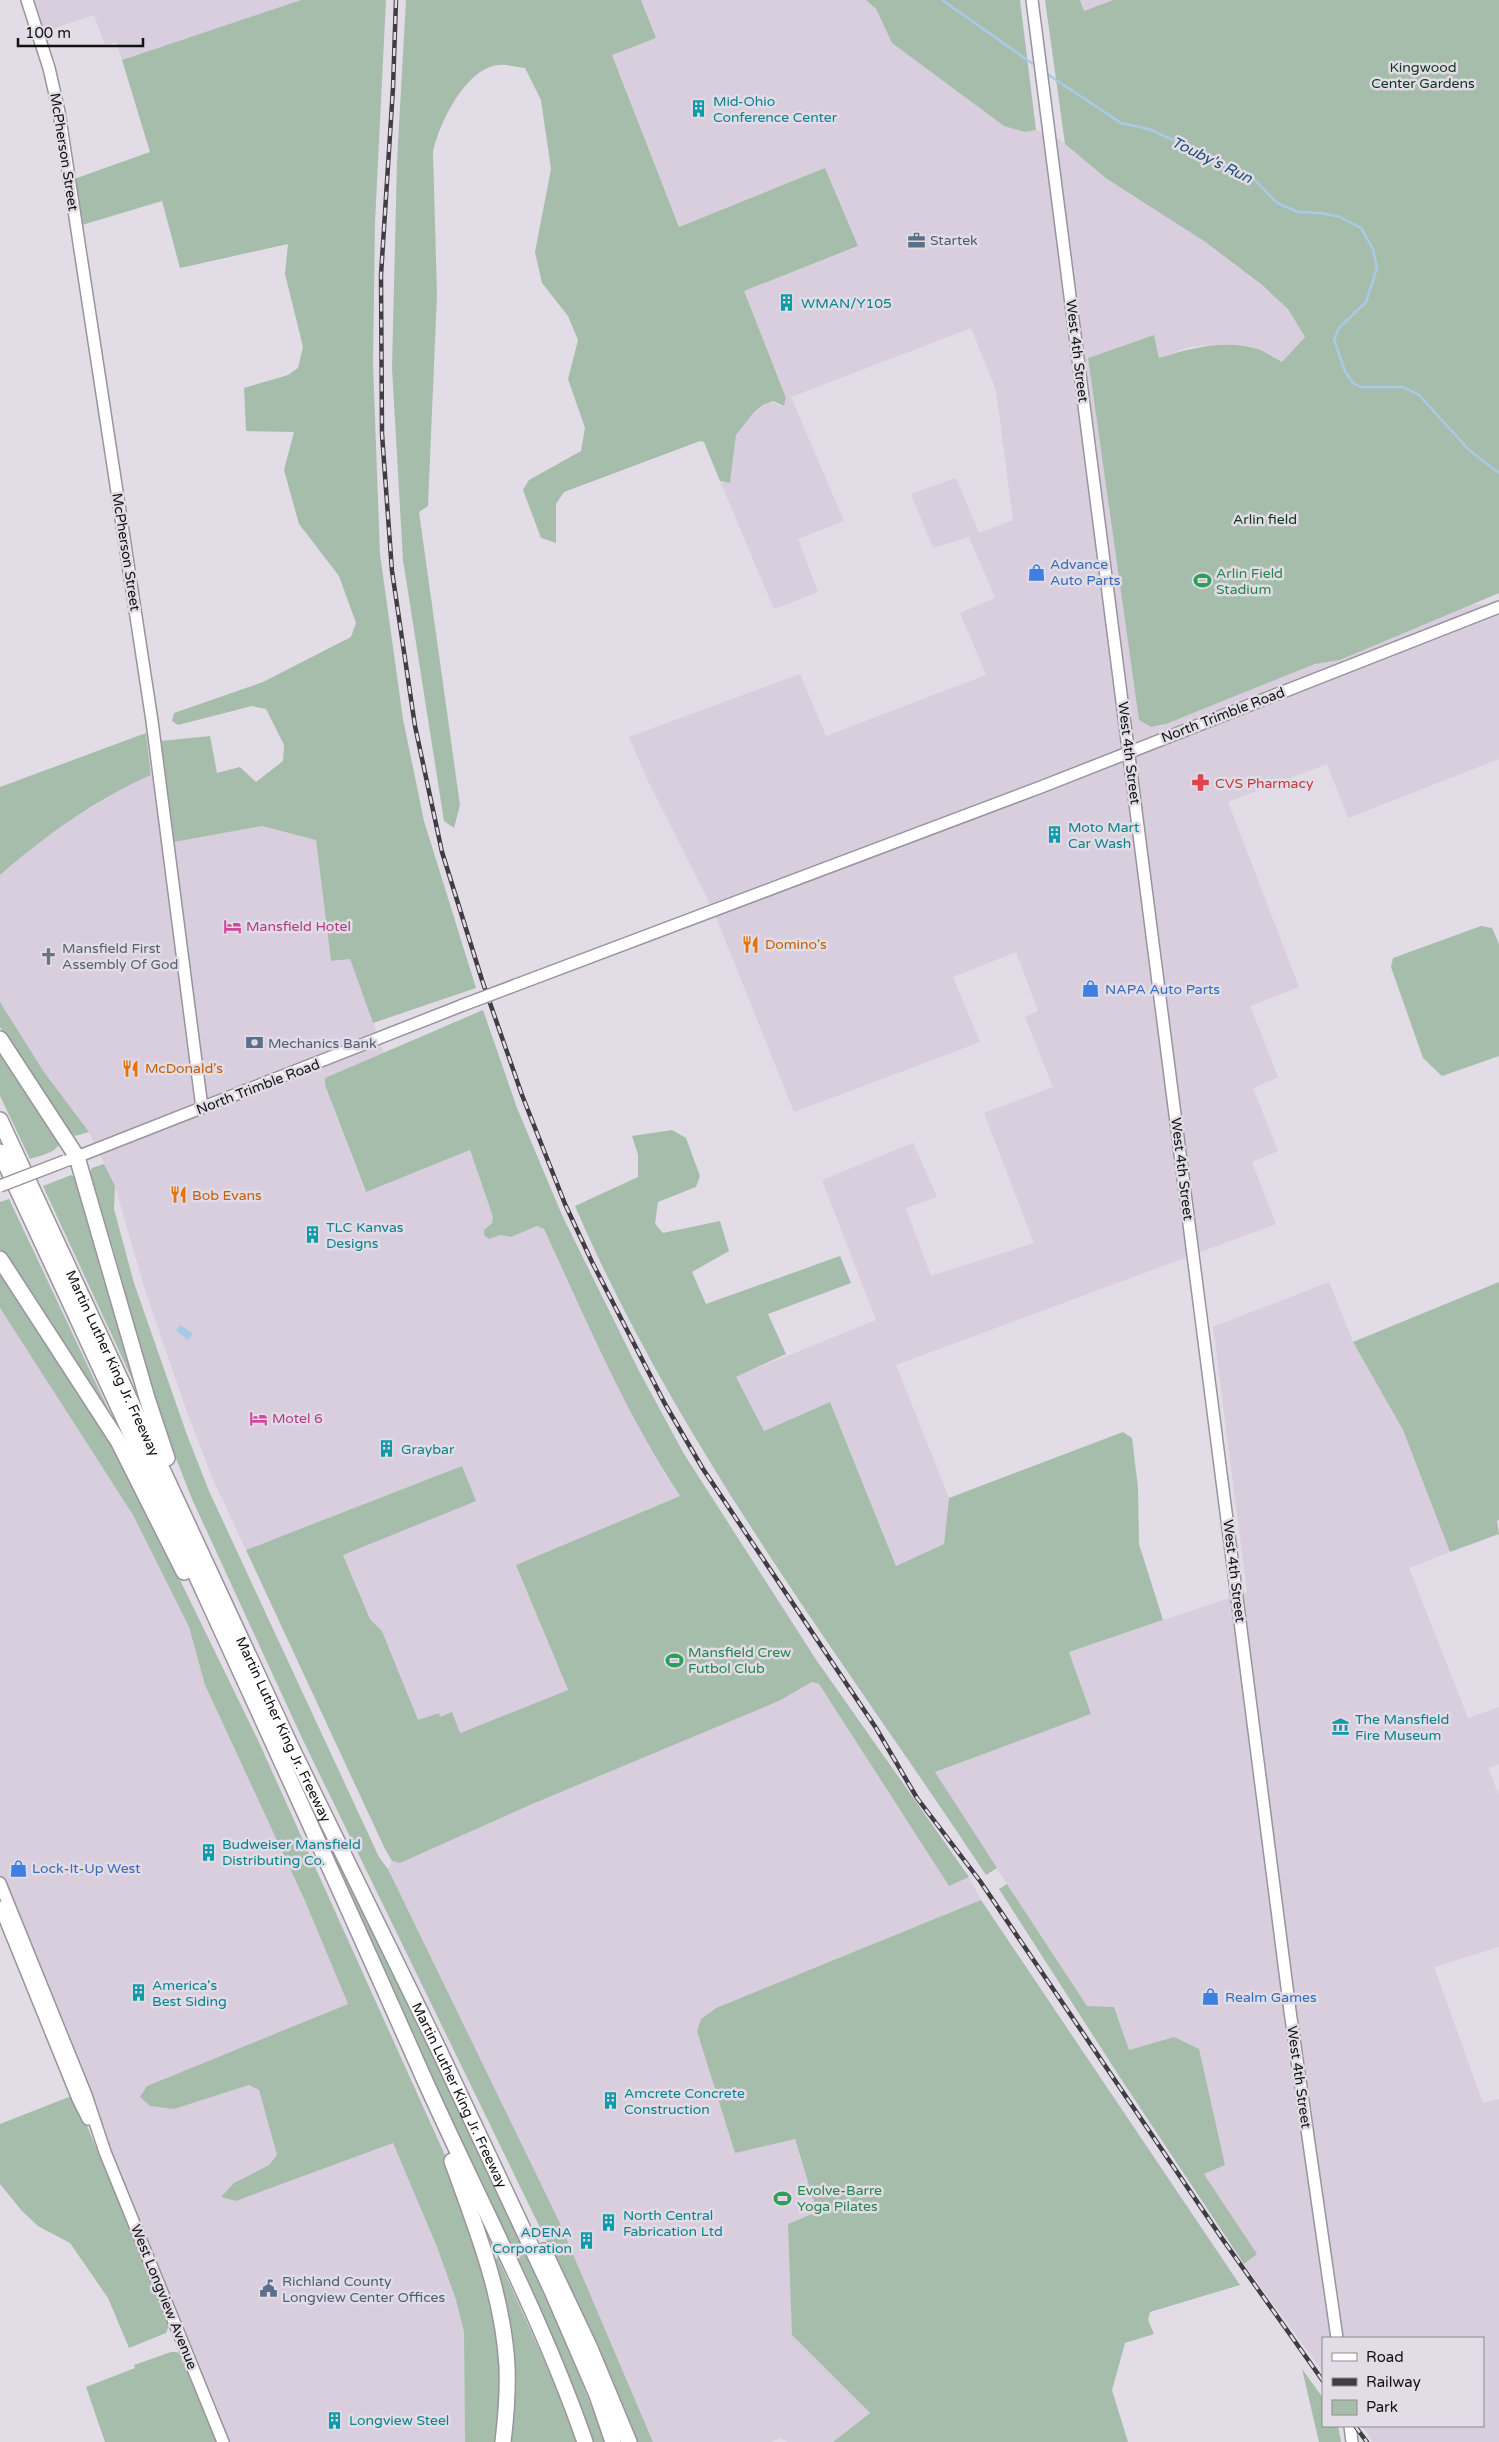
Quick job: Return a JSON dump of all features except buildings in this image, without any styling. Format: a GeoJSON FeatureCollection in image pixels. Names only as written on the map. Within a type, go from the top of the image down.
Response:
{"type":"FeatureCollection","features":[{"type":"Feature","properties":{"kind":"highway"},"geometry":{"type":"LineString","coordinates":[[0,1039],[71,1159],[155,1424],[174,1477],[208,1551],[212,1576]]}},
{"type":"Feature","properties":{"kind":"highway","name":"Martin Luther King Jr. Freeway"},"geometry":{"type":"LineString","coordinates":[[0,1120],[292,1749],[437,2046],[573,2338],[613,2442]]}},
{"type":"Feature","properties":{"kind":"highway","name":"Martin Luther King Jr. Freeway"},"geometry":{"type":"LineString","coordinates":[[0,1152],[270,1733],[424,2079],[548,2348],[584,2442]]}},
{"type":"Feature","properties":{"kind":"highway"},"geometry":{"type":"LineString","coordinates":[[0,1259],[118,1441],[240,1686],[270,1733]]}},
{"type":"Feature","properties":{"kind":"highway"},"geometry":{"type":"LineString","coordinates":[[437,2046],[472,2104],[524,2208],[589,2346],[629,2442]]}},
{"type":"Feature","properties":{"kind":"highway"},"geometry":{"type":"LineString","coordinates":[[424,2079],[436,2121],[482,2242],[498,2300],[507,2366],[503,2442]]}},
{"type":"Feature","properties":{"kind":"main road","name":"McPherson Street"},"geometry":{"type":"LineString","coordinates":[[27,0],[49,68],[59,112],[152,721],[202,1108]]}},
{"type":"Feature","properties":{"kind":"main road","name":"West 4th Street"},"geometry":{"type":"LineString","coordinates":[[1032,0],[1290,2011],[1337,2337]]}},
{"type":"Feature","properties":{"kind":"main road","name":"North Trimble Road"},"geometry":{"type":"LineString","coordinates":[[0,1186],[463,1005],[947,823],[1499,607]]}},
{"type":"Feature","properties":{"kind":"main road","name":"West Longview Avenue"},"geometry":{"type":"LineString","coordinates":[[0,1883],[86,2095],[105,2152],[223,2442]]}},
{"type":"Feature","properties":{"kind":"main road","name":"West Longview Avenue"},"geometry":{"type":"LineString","coordinates":[[0,1907],[78,2099],[105,2152]]}},
{"type":"Feature","properties":{"kind":"main road"},"geometry":{"type":"LineString","coordinates":[[1350,2427],[1352,2442]]}},
{"type":"Feature","properties":{"kind":"shaded area"},"geometry":{"type":"Polygon","coordinates":[[[33,0],[301,0],[122,60],[116,42],[105,45],[94,15],[43,32],[33,0]]]}},
{"type":"Feature","properties":{"kind":"shaded area"},"geometry":{"type":"Polygon","coordinates":[[[641,0],[866,0],[876,9],[892,43],[1025,132],[1036,130],[1060,140],[1107,179],[1204,241],[1276,297],[1288,309],[1305,337],[1282,363],[1259,350],[1210,345],[1190,347],[1159,358],[1154,335],[1088,358],[1139,720],[1143,723],[1159,727],[1315,664],[1340,660],[1471,604],[1499,606],[1499,759],[1348,818],[1327,764],[1228,802],[1299,987],[1250,1006],[1278,1077],[1253,1088],[1278,1151],[1252,1162],[1276,1224],[896,1365],[949,1498],[944,1544],[896,1566],[830,1402],[764,1431],[735,1377],[876,1320],[822,1180],[913,1143],[937,1197],[906,1208],[931,1276],[1034,1243],[984,1113],[1053,1087],[1025,1017],[1038,1011],[1016,952],[953,977],[980,1042],[794,1112],[713,910],[648,781],[629,737],[800,674],[826,736],[986,675],[960,613],[995,598],[969,537],[933,548],[911,494],[956,478],[979,533],[1013,520],[996,390],[971,328],[791,397],[844,521],[798,539],[818,592],[774,609],[720,481],[724,483],[731,479],[736,435],[753,413],[770,401],[782,407],[785,405],[786,398],[743,291],[857,247],[825,169],[679,227],[612,55],[656,38],[641,0]]]}},
{"type":"Feature","properties":{"kind":"shaded area"},"geometry":{"type":"Polygon","coordinates":[[[1080,0],[1113,0],[1084,11],[1080,0]]]}},
{"type":"Feature","properties":{"kind":"shaded area"},"geometry":{"type":"Polygon","coordinates":[[[166,774],[174,842],[262,826],[316,840],[331,961],[350,959],[384,1053],[325,1078],[325,1085],[365,1192],[470,1150],[493,1217],[492,1223],[484,1230],[489,1239],[500,1235],[511,1237],[537,1226],[544,1229],[604,1360],[665,1474],[680,1496],[517,1565],[568,1691],[459,1733],[440,1717],[438,1713],[418,1721],[382,1631],[370,1619],[343,1555],[475,1501],[462,1466],[246,1550],[212,1477],[187,1412],[144,1287],[115,1186],[89,1132],[44,1072],[0,1002],[0,875],[43,838],[121,789],[151,775],[166,774]]]}},
{"type":"Feature","properties":{"kind":"shaded area"},"geometry":{"type":"Polygon","coordinates":[[[1329,1282],[1353,1342],[1403,1430],[1450,1552],[1409,1568],[1468,1718],[1499,1707],[1499,1764],[1488,1768],[1499,1795],[1499,1947],[1434,1967],[1483,2103],[1499,2099],[1499,2442],[1373,2442],[1363,2427],[1484,2427],[1484,2337],[1322,2337],[1322,2371],[1244,2264],[1256,2253],[1204,2174],[1174,2037],[1129,2050],[1114,2007],[1087,2006],[934,1772],[1091,1714],[1069,1652],[1247,1592],[1213,1327],[1329,1282]]]}},
{"type":"Feature","properties":{"kind":"shaded area"},"geometry":{"type":"Polygon","coordinates":[[[0,1308],[133,1515],[189,1627],[205,1685],[305,1901],[348,2004],[147,2086],[174,2109],[249,2085],[259,2090],[277,2155],[269,2165],[234,2183],[236,2201],[393,2143],[437,2247],[456,2300],[464,2332],[465,2442],[228,2442],[0,1875],[0,1308]]]}},
{"type":"Feature","properties":{"kind":"shaded area"},"geometry":{"type":"Polygon","coordinates":[[[812,1682],[819,1684],[949,1886],[969,1877],[981,1900],[716,2008],[701,2019],[794,2138],[817,2212],[792,2335],[870,2413],[833,2442],[788,2442],[781,2438],[771,2442],[653,2442],[558,2219],[388,1869],[392,1861],[400,1863],[530,1805],[779,1701],[812,1682]]]}},
{"type":"Feature","properties":{"kind":"green space"},"geometry":{"type":"Polygon","coordinates":[[[301,0],[386,0],[375,222],[373,364],[380,554],[403,719],[424,821],[476,988],[373,1023],[350,959],[331,961],[316,840],[262,826],[174,842],[161,741],[210,736],[217,773],[240,767],[256,782],[283,761],[284,745],[266,709],[252,706],[178,725],[172,721],[174,713],[263,682],[351,637],[356,623],[339,576],[299,524],[284,470],[294,432],[246,431],[244,388],[288,375],[298,368],[303,347],[285,274],[288,244],[180,268],[162,201],[82,225],[74,179],[150,152],[122,60],[301,0]]]}},
{"type":"Feature","properties":{"kind":"green space"},"geometry":{"type":"Polygon","coordinates":[[[406,0],[641,0],[656,38],[612,55],[679,227],[825,168],[858,246],[744,291],[786,398],[784,406],[773,401],[763,405],[754,412],[736,435],[730,483],[720,481],[704,442],[700,441],[564,492],[556,504],[556,543],[541,538],[523,490],[529,480],[581,451],[585,428],[568,379],[578,340],[568,316],[542,283],[535,252],[551,169],[541,100],[525,68],[509,65],[487,68],[465,86],[447,113],[433,153],[437,294],[428,506],[419,512],[460,805],[454,828],[444,821],[403,560],[392,368],[397,161],[406,0]]]}},
{"type":"Feature","properties":{"kind":"green space"},"geometry":{"type":"Polygon","coordinates":[[[866,0],[1020,0],[1036,130],[1025,132],[1004,126],[892,43],[876,9],[866,0]]]}},
{"type":"Feature","properties":{"kind":"green space"},"geometry":{"type":"Polygon","coordinates":[[[1045,0],[1080,0],[1084,11],[1113,0],[1499,0],[1499,593],[1340,660],[1315,664],[1166,724],[1151,727],[1139,720],[1088,358],[1154,335],[1159,358],[1195,348],[1233,345],[1258,349],[1282,362],[1305,337],[1288,309],[1262,285],[1204,241],[1107,179],[1065,144],[1045,0]]]}},
{"type":"Feature","properties":{"kind":"green space"},"geometry":{"type":"Polygon","coordinates":[[[146,733],[151,775],[110,796],[72,819],[0,875],[0,787],[146,733]]]}},
{"type":"Feature","properties":{"kind":"green space"},"geometry":{"type":"Polygon","coordinates":[[[1481,926],[1492,928],[1499,944],[1499,1056],[1442,1076],[1423,1058],[1391,967],[1393,958],[1481,926]]]}},
{"type":"Feature","properties":{"kind":"green space"},"geometry":{"type":"Polygon","coordinates":[[[0,1002],[44,1072],[89,1132],[75,1136],[69,1131],[0,1027],[0,1002]]]}},
{"type":"Feature","properties":{"kind":"green space","name":"Mansfield Crew Futbol Club"},"geometry":{"type":"Polygon","coordinates":[[[483,1010],[517,1108],[562,1215],[638,1369],[684,1454],[817,1661],[969,1877],[949,1886],[819,1684],[812,1682],[779,1701],[530,1805],[400,1863],[392,1861],[385,1849],[246,1550],[462,1466],[476,1501],[343,1555],[370,1619],[382,1631],[418,1720],[439,1713],[440,1717],[452,1712],[460,1733],[568,1690],[516,1565],[680,1496],[641,1432],[624,1399],[544,1229],[537,1226],[511,1237],[500,1235],[489,1239],[484,1235],[484,1230],[492,1223],[493,1217],[470,1150],[366,1192],[325,1085],[325,1078],[483,1010]]]}},
{"type":"Feature","properties":{"kind":"green space"},"geometry":{"type":"Polygon","coordinates":[[[0,1048],[60,1141],[53,1151],[30,1159],[0,1096],[0,1048]]]}},
{"type":"Feature","properties":{"kind":"green space"},"geometry":{"type":"Polygon","coordinates":[[[672,1130],[686,1138],[700,1176],[696,1187],[658,1202],[655,1224],[663,1233],[720,1221],[729,1251],[692,1272],[706,1304],[840,1256],[851,1283],[768,1314],[786,1354],[736,1377],[764,1431],[830,1402],[896,1566],[944,1544],[949,1498],[1123,1432],[1132,1438],[1138,1488],[1139,1544],[1163,1620],[1069,1652],[1091,1714],[935,1772],[997,1868],[986,1875],[820,1631],[713,1467],[663,1382],[617,1295],[575,1206],[638,1177],[638,1155],[632,1136],[672,1130]]]}},
{"type":"Feature","properties":{"kind":"green space"},"geometry":{"type":"Polygon","coordinates":[[[104,1164],[115,1186],[114,1209],[134,1283],[187,1435],[209,1491],[379,1857],[388,1869],[558,2219],[653,2442],[632,2442],[548,2244],[301,1736],[192,1499],[159,1415],[90,1172],[92,1168],[104,1164]]]}},
{"type":"Feature","properties":{"kind":"green space"},"geometry":{"type":"Polygon","coordinates":[[[71,1175],[78,1179],[139,1394],[43,1186],[71,1175]]]}},
{"type":"Feature","properties":{"kind":"green space"},"geometry":{"type":"Polygon","coordinates":[[[9,1199],[118,1430],[0,1249],[0,1202],[9,1199]]]}},
{"type":"Feature","properties":{"kind":"green space"},"geometry":{"type":"Polygon","coordinates":[[[0,1270],[103,1431],[142,1502],[257,1738],[444,2153],[484,2268],[493,2306],[500,2362],[501,2401],[496,2442],[465,2442],[464,2332],[456,2300],[437,2247],[393,2143],[236,2201],[221,2197],[234,2183],[269,2165],[277,2155],[259,2090],[249,2085],[174,2109],[150,2106],[140,2097],[147,2086],[348,2004],[305,1901],[205,1685],[189,1627],[133,1515],[0,1308],[0,1270]]]}},
{"type":"Feature","properties":{"kind":"green space"},"geometry":{"type":"Polygon","coordinates":[[[1499,1282],[1499,1520],[1497,1521],[1499,1534],[1450,1552],[1403,1430],[1353,1342],[1499,1282]]]}},
{"type":"Feature","properties":{"kind":"green space"},"geometry":{"type":"Polygon","coordinates":[[[317,1819],[482,2160],[557,2324],[605,2442],[591,2442],[530,2294],[317,1819]]]}},
{"type":"Feature","properties":{"kind":"green space"},"geometry":{"type":"Polygon","coordinates":[[[1007,1884],[1087,2006],[1114,2007],[1129,2050],[1174,2037],[1199,2049],[1225,2165],[1204,2174],[1257,2254],[1244,2264],[1121,2079],[999,1889],[1007,1884]]]}},
{"type":"Feature","properties":{"kind":"green space"},"geometry":{"type":"Polygon","coordinates":[[[981,1900],[1240,2285],[1150,2312],[1148,2320],[1154,2334],[1125,2343],[1112,2390],[1128,2442],[833,2442],[870,2413],[792,2335],[788,2224],[817,2212],[795,2139],[735,2153],[697,2031],[701,2019],[716,2008],[981,1900]]]}},
{"type":"Feature","properties":{"kind":"green space"},"geometry":{"type":"Polygon","coordinates":[[[74,2095],[170,2323],[166,2333],[129,2348],[108,2298],[70,2243],[38,2226],[22,2211],[0,2184],[0,2124],[74,2095]]]}},
{"type":"Feature","properties":{"kind":"green space"},"geometry":{"type":"Polygon","coordinates":[[[498,2258],[557,2389],[576,2442],[509,2442],[506,2305],[494,2259],[498,2258]]]}},
{"type":"Feature","properties":{"kind":"green space"},"geometry":{"type":"Polygon","coordinates":[[[171,2352],[177,2352],[182,2356],[218,2442],[105,2442],[86,2387],[135,2368],[134,2365],[171,2352]]]}},
{"type":"Feature","properties":{"kind":"green space"},"geometry":{"type":"Polygon","coordinates":[[[1302,2369],[1322,2397],[1322,2427],[1338,2427],[1341,2442],[1319,2442],[1302,2369]]]}},
{"type":"Feature","properties":{"kind":"water"},"geometry":{"type":"Polygon","coordinates":[[[180,1325],[193,1333],[188,1340],[176,1331],[180,1325]]]}},
{"type":"Feature","properties":{"kind":"waterway","name":"Touby's Run"},"geometry":{"type":"LineString","coordinates":[[942,0],[1036,66]]}},
{"type":"Feature","properties":{"kind":"waterway","name":"Touby's Run"},"geometry":{"type":"LineString","coordinates":[[1044,72],[1121,123],[1149,129],[1252,177],[1277,203],[1298,212],[1321,213],[1340,217],[1361,228],[1373,249],[1377,268],[1366,302],[1339,328],[1334,340],[1345,371],[1353,383],[1361,387],[1403,387],[1419,395],[1469,450],[1499,473]]}},
{"type":"Feature","properties":{"kind":"railway"},"geometry":{"type":"LineString","coordinates":[[396,0],[393,88],[381,275],[382,434],[392,571],[415,726],[442,852],[482,980],[522,1095],[565,1204],[592,1262],[665,1404],[703,1469],[876,1728],[917,1798],[980,1881],[1221,2237],[1322,2380]]}},
{"type":"Feature","properties":{"kind":"railway"},"geometry":{"type":"LineString","coordinates":[[1356,2427],[1367,2442]]}},
{"type":"Feature","properties":{"kind":"place","name":"Mid-Ohio Conference Center"},"geometry":{"type":"Point","coordinates":[699,109]}},
{"type":"Feature","properties":{"kind":"place","name":"Startek"},"geometry":{"type":"Point","coordinates":[916,240]}},
{"type":"Feature","properties":{"kind":"place","name":"WMAN/Y105"},"geometry":{"type":"Point","coordinates":[787,303]}},
{"type":"Feature","properties":{"kind":"place","name":"Advance Auto Parts"},"geometry":{"type":"Point","coordinates":[1036,572]}},
{"type":"Feature","properties":{"kind":"place","name":"Arlin Field Stadium"},"geometry":{"type":"Point","coordinates":[1202,581]}},
{"type":"Feature","properties":{"kind":"place","name":"CVS Pharmacy"},"geometry":{"type":"Point","coordinates":[1201,783]}},
{"type":"Feature","properties":{"kind":"place","name":"Moto Mart Car Wash"},"geometry":{"type":"Point","coordinates":[1054,835]}},
{"type":"Feature","properties":{"kind":"place","name":"Mansfield Hotel"},"geometry":{"type":"Point","coordinates":[232,926]}},
{"type":"Feature","properties":{"kind":"place","name":"Domino's"},"geometry":{"type":"Point","coordinates":[751,944]}},
{"type":"Feature","properties":{"kind":"place","name":"Mansfield First Assembly Of God"},"geometry":{"type":"Point","coordinates":[48,956]}},
{"type":"Feature","properties":{"kind":"place","name":"NAPA Auto Parts"},"geometry":{"type":"Point","coordinates":[1091,989]}},
{"type":"Feature","properties":{"kind":"place","name":"Mechanics Bank"},"geometry":{"type":"Point","coordinates":[254,1043]}},
{"type":"Feature","properties":{"kind":"place","name":"McDonald's"},"geometry":{"type":"Point","coordinates":[131,1068]}},
{"type":"Feature","properties":{"kind":"place","name":"Bob Evans"},"geometry":{"type":"Point","coordinates":[178,1195]}},
{"type":"Feature","properties":{"kind":"place","name":"TLC Kanvas Designs"},"geometry":{"type":"Point","coordinates":[312,1235]}},
{"type":"Feature","properties":{"kind":"place","name":"Motel 6"},"geometry":{"type":"Point","coordinates":[258,1418]}},
{"type":"Feature","properties":{"kind":"place","name":"Graybar"},"geometry":{"type":"Point","coordinates":[387,1449]}},
{"type":"Feature","properties":{"kind":"place","name":"Mansfield Crew Futbol Club"},"geometry":{"type":"Point","coordinates":[674,1660]}},
{"type":"Feature","properties":{"kind":"place","name":"The Mansfield Fire Museum"},"geometry":{"type":"Point","coordinates":[1341,1727]}},
{"type":"Feature","properties":{"kind":"place","name":"Budweiser Mansfield Distributing Co."},"geometry":{"type":"Point","coordinates":[208,1852]}},
{"type":"Feature","properties":{"kind":"place","name":"Lock-It-Up West"},"geometry":{"type":"Point","coordinates":[18,1868]}},
{"type":"Feature","properties":{"kind":"place","name":"America's Best Siding"},"geometry":{"type":"Point","coordinates":[138,1993]}},
{"type":"Feature","properties":{"kind":"place","name":"Realm Games"},"geometry":{"type":"Point","coordinates":[1211,1997]}},
{"type":"Feature","properties":{"kind":"place","name":"Amcrete Concrete Construction"},"geometry":{"type":"Point","coordinates":[610,2101]}},
{"type":"Feature","properties":{"kind":"place","name":"Evolve-Barre Yoga Pilates"},"geometry":{"type":"Point","coordinates":[783,2198]}},
{"type":"Feature","properties":{"kind":"place","name":"North Central Fabrication Ltd"},"geometry":{"type":"Point","coordinates":[609,2223]}},
{"type":"Feature","properties":{"kind":"place","name":"ADENA Corporation"},"geometry":{"type":"Point","coordinates":[586,2240]}},
{"type":"Feature","properties":{"kind":"place","name":"Richland County Longview Center Offices"},"geometry":{"type":"Point","coordinates":[268,2289]}},
{"type":"Feature","properties":{"kind":"place","name":"Longview Steel"},"geometry":{"type":"Point","coordinates":[335,2420]}},
{"type":"Feature","properties":{"kind":"park label","name":"Kingwood Center Gardens"},"geometry":{"type":"Point","coordinates":[1423,76]}},
{"type":"Feature","properties":{"kind":"park label","name":"Arlin field"},"geometry":{"type":"Point","coordinates":[1265,519]}}]}
